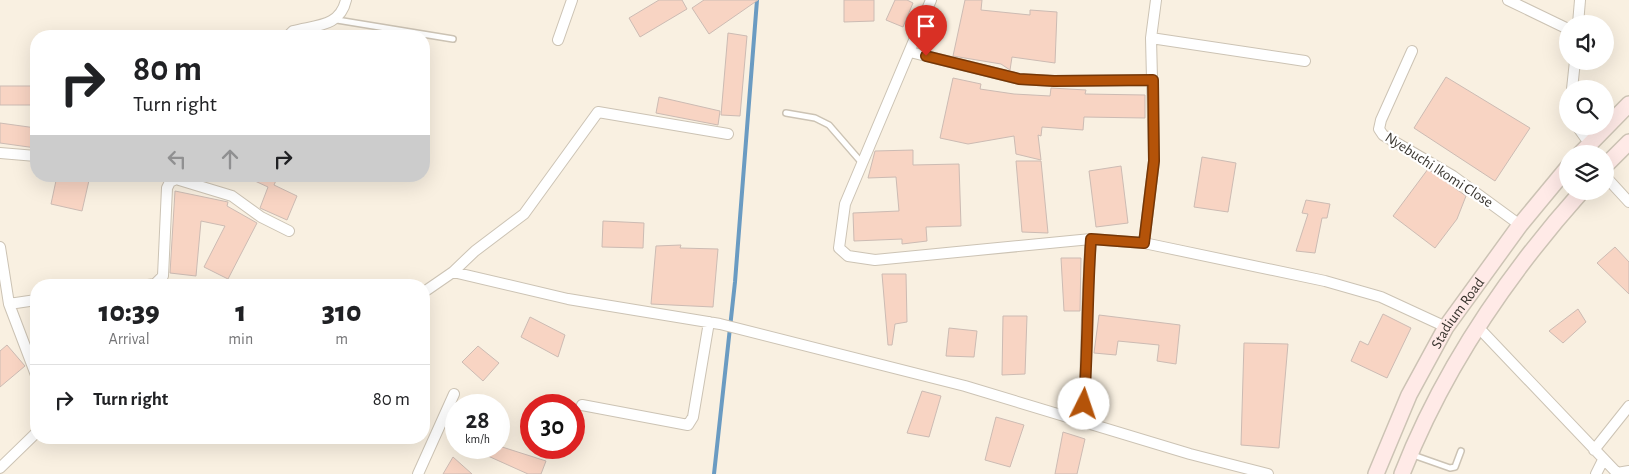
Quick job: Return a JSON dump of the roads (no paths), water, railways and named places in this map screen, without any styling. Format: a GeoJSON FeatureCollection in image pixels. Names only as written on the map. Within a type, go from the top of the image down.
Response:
{"type":"FeatureCollection","features":[{"type":"Feature","properties":{"kind":"main road"},"geometry":{"type":"LineString","coordinates":[[1587,145],[1629,104]]}},
{"type":"Feature","properties":{"kind":"main road"},"geometry":{"type":"LineString","coordinates":[[1614,157],[1629,142]]}},
{"type":"Feature","properties":{"kind":"main road","name":"Stadium Road"},"geometry":{"type":"LineString","coordinates":[[1376,474],[1409,395],[1446,327],[1520,225],[1559,178]]}},
{"type":"Feature","properties":{"kind":"main road","name":"Stadium Road"},"geometry":{"type":"LineString","coordinates":[[1402,474],[1432,408],[1477,326],[1533,250],[1575,200]]}},
{"type":"Feature","properties":{"kind":"main road"},"geometry":{"type":"LineString","coordinates":[[1409,395],[1432,408]]}},
{"type":"Feature","properties":{"kind":"street"},"geometry":{"type":"LineString","coordinates":[[296,30],[337,20],[344,11],[346,0]]}},
{"type":"Feature","properties":{"kind":"street"},"geometry":{"type":"LineString","coordinates":[[558,40],[572,0]]}},
{"type":"Feature","properties":{"kind":"street"},"geometry":{"type":"LineString","coordinates":[[931,0],[845,204],[839,248],[848,256],[875,260],[1091,239],[1144,243],[1325,281],[1380,297],[1446,327]]}},
{"type":"Feature","properties":{"kind":"street"},"geometry":{"type":"LineString","coordinates":[[1144,243],[1154,161],[1151,38],[1156,0]]}},
{"type":"Feature","properties":{"kind":"street"},"geometry":{"type":"LineString","coordinates":[[1508,0],[1559,25]]}},
{"type":"Feature","properties":{"kind":"street"},"geometry":{"type":"LineString","coordinates":[[1579,15],[1580,0]]}},
{"type":"Feature","properties":{"kind":"street"},"geometry":{"type":"LineString","coordinates":[[1151,38],[1305,61]]}},
{"type":"Feature","properties":{"kind":"street","name":"Nyebuchi Ikomi Close"},"geometry":{"type":"LineString","coordinates":[[1412,51],[1381,120],[1379,129],[1383,135],[1453,176],[1520,225]]}},
{"type":"Feature","properties":{"kind":"street"},"geometry":{"type":"LineString","coordinates":[[910,52],[1019,79],[1054,81],[1153,80]]}},
{"type":"Feature","properties":{"kind":"street"},"geometry":{"type":"LineString","coordinates":[[430,288],[453,272],[475,251],[524,214],[598,112],[728,134]]}},
{"type":"Feature","properties":{"kind":"street"},"geometry":{"type":"LineString","coordinates":[[0,153],[30,156]]}},
{"type":"Feature","properties":{"kind":"street"},"geometry":{"type":"LineString","coordinates":[[160,279],[163,276],[167,188],[170,182]]}},
{"type":"Feature","properties":{"kind":"street"},"geometry":{"type":"LineString","coordinates":[[183,182],[232,196],[261,218],[289,231]]}},
{"type":"Feature","properties":{"kind":"street"},"geometry":{"type":"LineString","coordinates":[[1614,186],[1629,202]]}},
{"type":"Feature","properties":{"kind":"street"},"geometry":{"type":"LineString","coordinates":[[1083,422],[1088,350],[1086,298],[1091,239]]}},
{"type":"Feature","properties":{"kind":"street"},"geometry":{"type":"LineString","coordinates":[[0,247],[9,304],[30,359]]}},
{"type":"Feature","properties":{"kind":"street"},"geometry":{"type":"LineString","coordinates":[[453,272],[568,299],[720,324],[965,386],[1083,422],[1268,474]]}},
{"type":"Feature","properties":{"kind":"street"},"geometry":{"type":"LineString","coordinates":[[9,304],[30,301]]}},
{"type":"Feature","properties":{"kind":"street"},"geometry":{"type":"LineString","coordinates":[[585,406],[688,425],[693,417],[709,322]]}},
{"type":"Feature","properties":{"kind":"street"},"geometry":{"type":"LineString","coordinates":[[1477,326],[1603,460],[1617,473],[1629,471]]}},
{"type":"Feature","properties":{"kind":"street"},"geometry":{"type":"LineString","coordinates":[[1594,450],[1629,406]]}},
{"type":"Feature","properties":{"kind":"street"},"geometry":{"type":"LineString","coordinates":[[418,474],[445,414]]}},
{"type":"Feature","properties":{"kind":"street"},"geometry":{"type":"LineString","coordinates":[[0,468],[30,439]]}},
{"type":"Feature","properties":{"kind":"street"},"geometry":{"type":"LineString","coordinates":[[1596,474],[1603,460]]}},
{"type":"Feature","properties":{"kind":"lane"},"geometry":{"type":"LineString","coordinates":[[337,20],[398,30]]}},
{"type":"Feature","properties":{"kind":"lane"},"geometry":{"type":"LineString","coordinates":[[430,35],[453,39]]}},
{"type":"Feature","properties":{"kind":"lane"},"geometry":{"type":"LineString","coordinates":[[786,113],[823,120],[862,163]]}},
{"type":"Feature","properties":{"kind":"lane"},"geometry":{"type":"LineString","coordinates":[[1410,454],[1450,468],[1454,467],[1461,450]]}},
{"type":"Feature","properties":{"kind":"waterway"},"geometry":{"type":"LineString","coordinates":[[714,474],[735,282],[757,0]]}}]}
